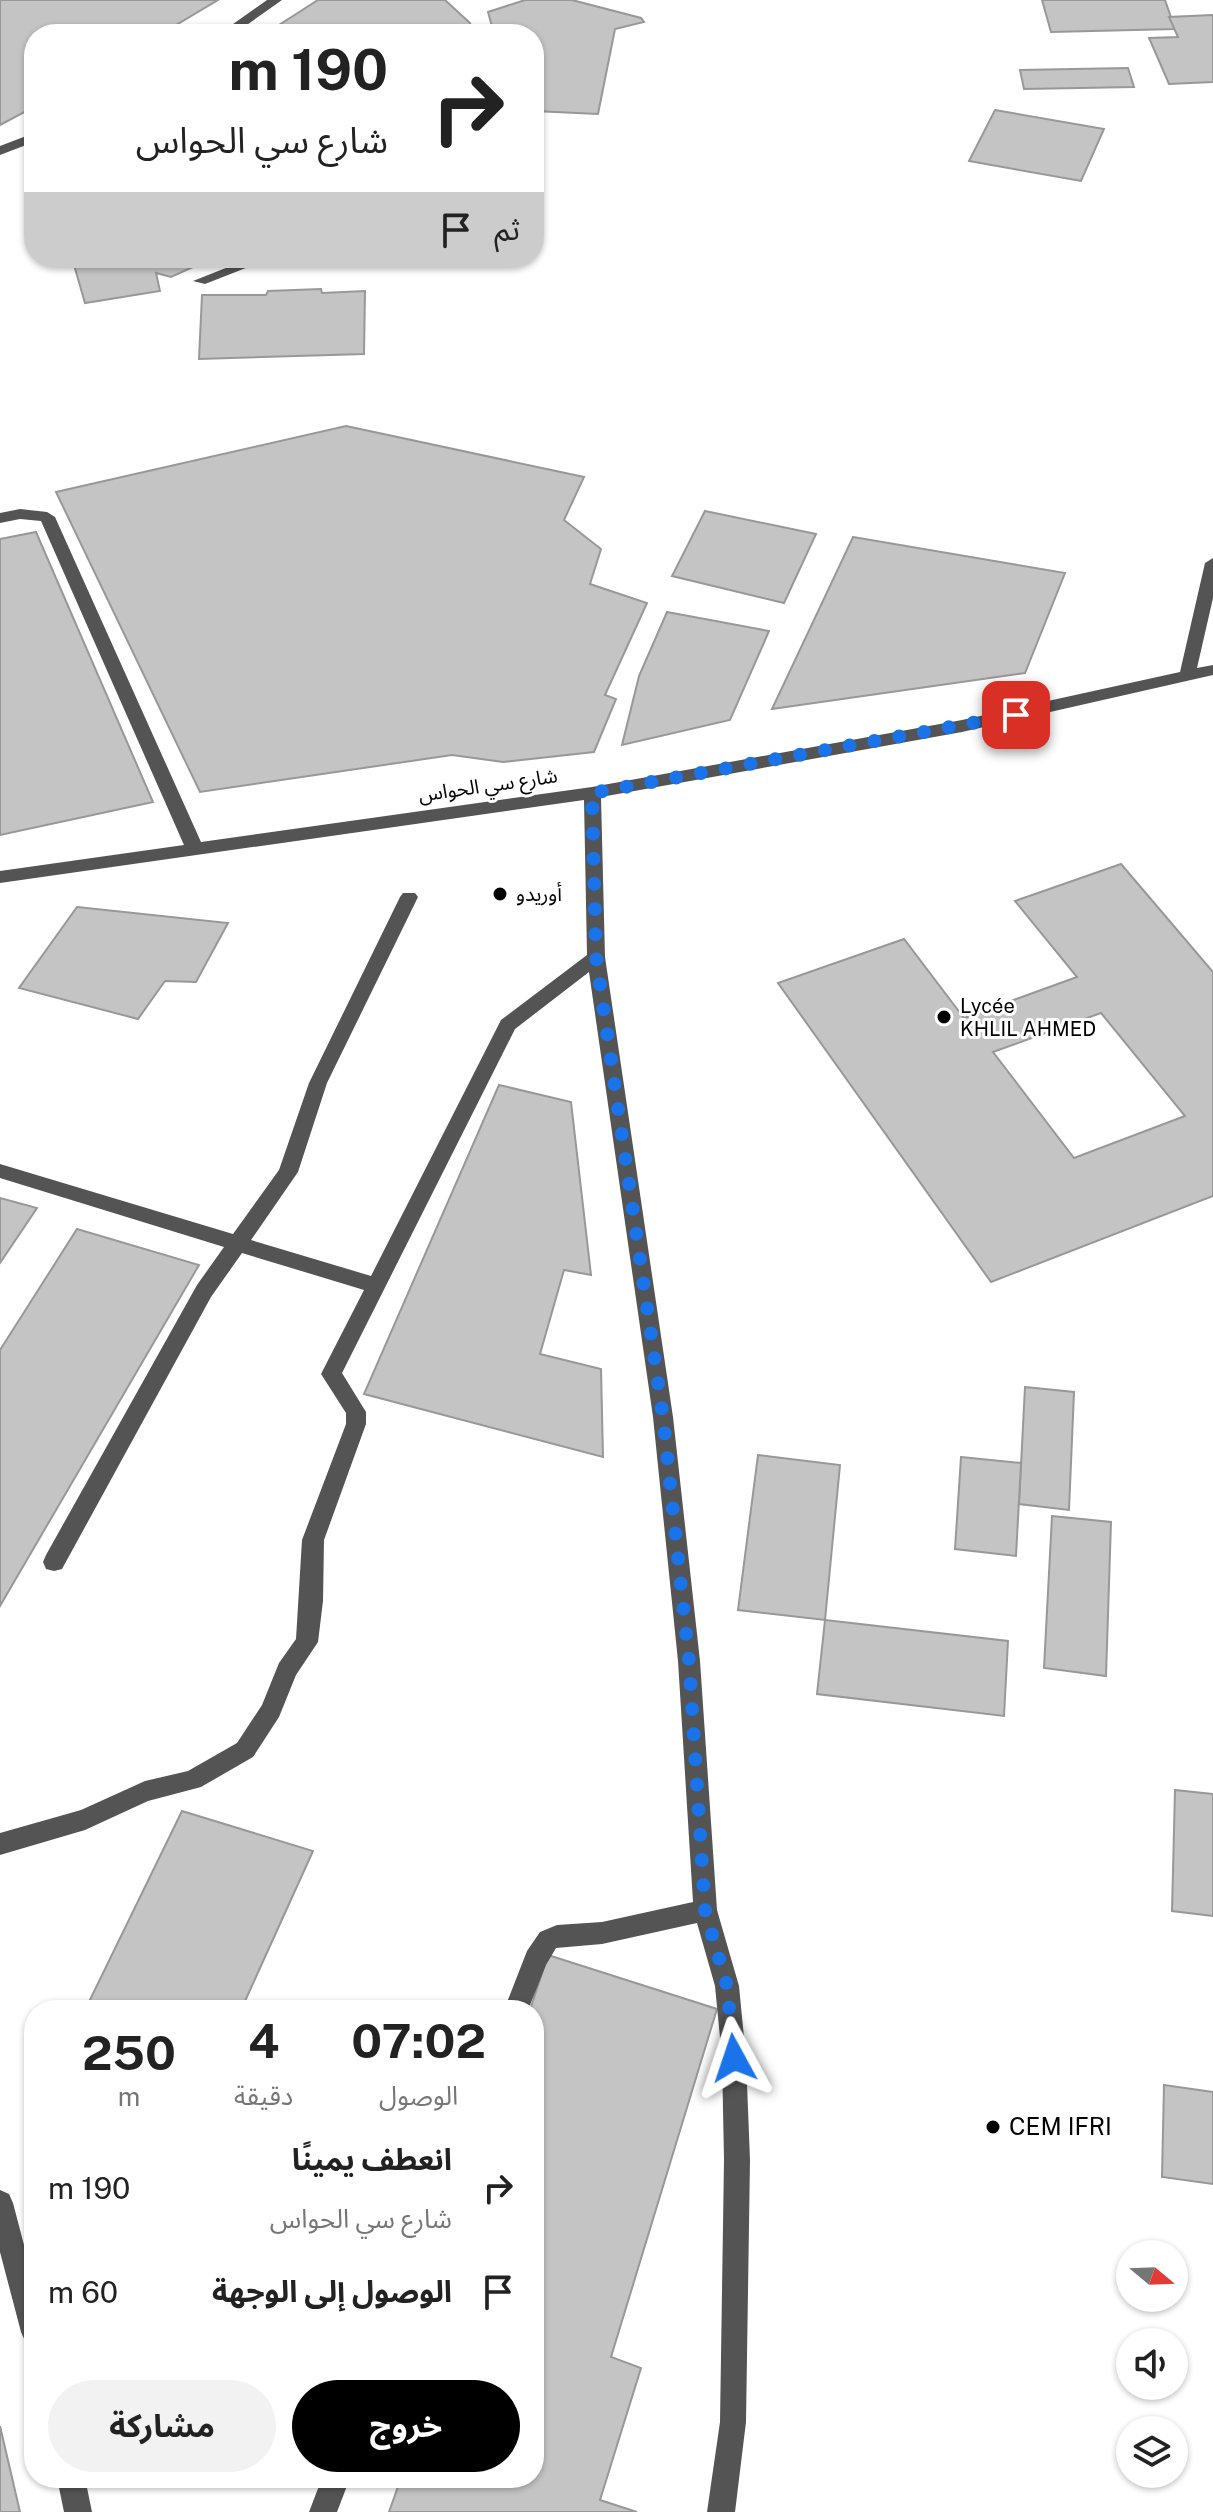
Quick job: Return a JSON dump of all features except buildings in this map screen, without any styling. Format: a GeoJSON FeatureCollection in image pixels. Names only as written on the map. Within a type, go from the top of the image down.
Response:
{"type":"FeatureCollection","features":[{"type":"Feature","properties":{"kind":"street"},"geometry":{"type":"LineString","coordinates":[[240,24],[276,0]]}},
{"type":"Feature","properties":{"kind":"street"},"geometry":{"type":"LineString","coordinates":[[0,151],[24,141]]}},
{"type":"Feature","properties":{"kind":"street"},"geometry":{"type":"LineString","coordinates":[[200,281],[236,268]]}},
{"type":"Feature","properties":{"kind":"street"},"geometry":{"type":"LineString","coordinates":[[0,518],[20,514],[47,517],[194,847]]}},
{"type":"Feature","properties":{"kind":"street"},"geometry":{"type":"LineString","coordinates":[[1187,676],[1213,563]]}},
{"type":"Feature","properties":{"kind":"street","name":"شارع سي الحواس"},"geometry":{"type":"LineString","coordinates":[[0,877],[194,847],[592,793],[962,726],[1213,670]]}},
{"type":"Feature","properties":{"kind":"street"},"geometry":{"type":"LineString","coordinates":[[592,793],[596,957],[663,1417],[689,1661],[705,1910],[727,1986],[737,2160],[733,2422],[721,2512]]}},
{"type":"Feature","properties":{"kind":"street"},"geometry":{"type":"LineString","coordinates":[[54,1562],[204,1291],[288,1172],[318,1083],[409,897]]}},
{"type":"Feature","properties":{"kind":"street"},"geometry":{"type":"LineString","coordinates":[[0,1844],[85,1819],[145,1791],[193,1780],[245,1750],[271,1710],[287,1670],[307,1642],[312,1601],[313,1540],[356,1424],[356,1412],[331,1374],[508,1025],[596,957]]}},
{"type":"Feature","properties":{"kind":"street"},"geometry":{"type":"LineString","coordinates":[[0,1171],[377,1286]]}},
{"type":"Feature","properties":{"kind":"street"},"geometry":{"type":"LineString","coordinates":[[520,2000],[536,1959],[548,1940],[557,1936],[602,1933],[705,1910]]}},
{"type":"Feature","properties":{"kind":"street"},"geometry":{"type":"LineString","coordinates":[[0,2203],[24,2294]]}},
{"type":"Feature","properties":{"kind":"street"},"geometry":{"type":"LineString","coordinates":[[73,2488],[78,2512]]}},
{"type":"Feature","properties":{"kind":"street"},"geometry":{"type":"LineString","coordinates":[[323,2512],[332,2488]]}},
{"type":"Feature","properties":{"kind":"place","name":"أوريدو"},"geometry":{"type":"Point","coordinates":[500,894]}},
{"type":"Feature","properties":{"kind":"place","name":"Lycée KHLIL AHMED"},"geometry":{"type":"Point","coordinates":[944,1017]}},
{"type":"Feature","properties":{"kind":"place","name":"CEM IFRI"},"geometry":{"type":"Point","coordinates":[993,2127]}},
{"type":"Feature","properties":{"kind":"route"},"geometry":{"type":"LineString","coordinates":[[734,2058],[727,1986],[705,1910],[689,1661],[663,1417],[596,957],[592,793],[1016,715]]}}]}
